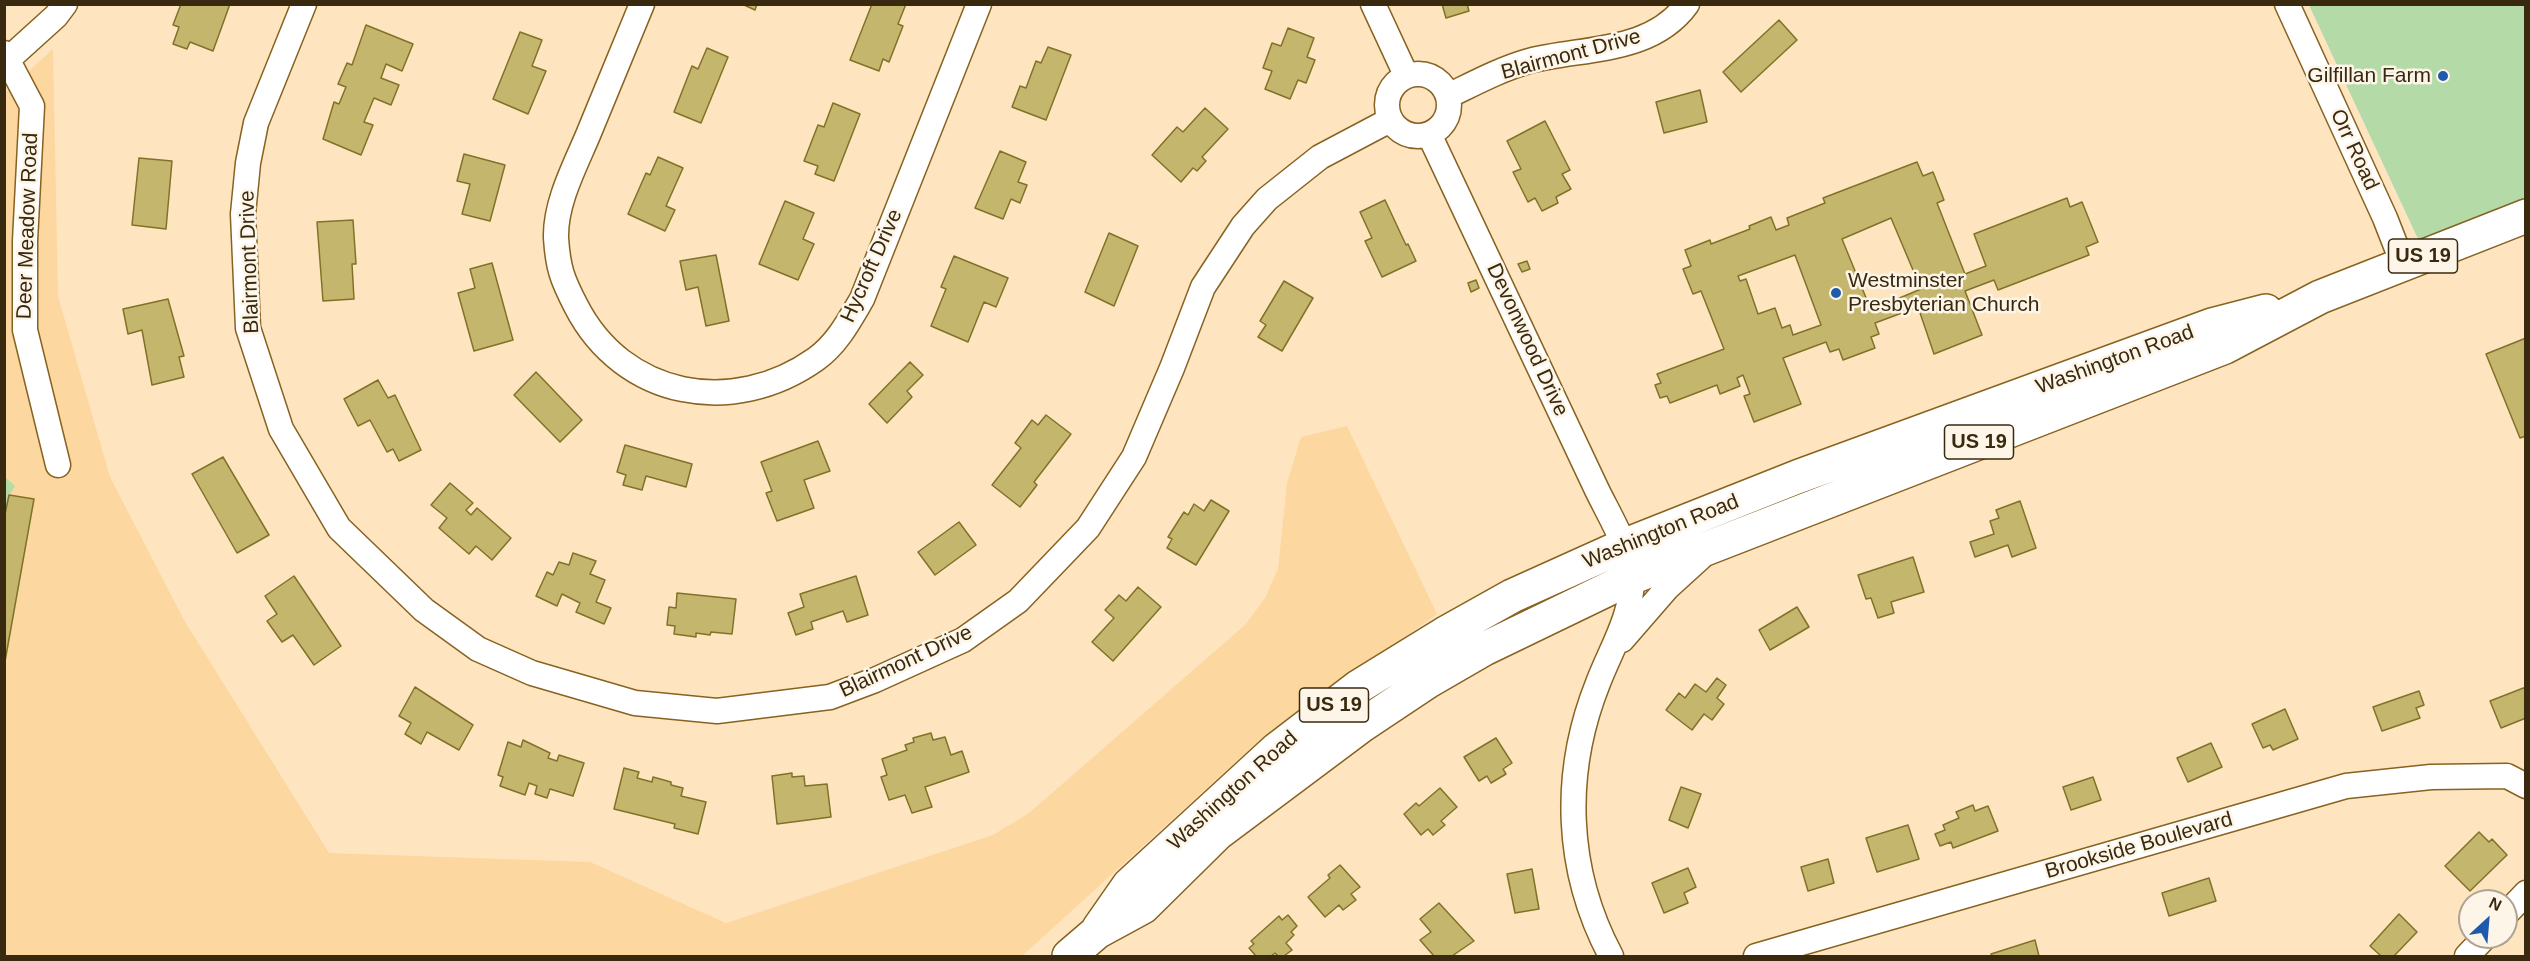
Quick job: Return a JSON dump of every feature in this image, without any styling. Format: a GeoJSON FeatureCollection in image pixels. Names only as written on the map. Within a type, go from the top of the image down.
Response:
{"type":"FeatureCollection","features":[{"type":"Feature","properties":{"kind":"main road","name":"Washington Road"},"geometry":{"type":"LineString","coordinates":[[1628,561],[1718,543],[2225,347],[2320,297],[2526,216]]}},
{"type":"Feature","properties":{"kind":"main road","name":"Washington Road"},"geometry":{"type":"LineString","coordinates":[[1069,957],[1097,932],[1143,907],[1228,825],[1301,768],[1427,682],[1545,618],[1628,561],[1808,473],[2212,325],[2320,297]]}},
{"type":"Feature","properties":{"kind":"street"},"geometry":{"type":"LineString","coordinates":[[6,58],[65,4]]}},
{"type":"Feature","properties":{"kind":"street","name":"Blairmont Drive"},"geometry":{"type":"LineString","coordinates":[[304,4],[256,123],[248,163],[243,214],[248,328],[281,429],[339,528],[424,610],[478,649],[532,673],[635,703],[717,711],[830,697],[876,680],[963,640],[1018,601],[1088,528],[1134,457],[1172,368],[1203,286],[1243,226],[1267,199],[1320,157],[1390,120]]}},
{"type":"Feature","properties":{"kind":"street","name":"Hycroft Drive"},"geometry":{"type":"LineString","coordinates":[[642,4],[564,194],[556,234],[559,273],[583,319],[601,345],[625,366],[657,383],[702,394],[754,388],[789,376],[817,358],[838,339],[862,299],[979,4]]}},
{"type":"Feature","properties":{"kind":"street"},"geometry":{"type":"LineString","coordinates":[[1373,4],[1406,75]]}},
{"type":"Feature","properties":{"kind":"street","name":"Blairmont Drive"},"geometry":{"type":"LineString","coordinates":[[1448,96],[1504,70],[1531,61],[1632,43],[1656,31],[1681,13],[1687,4]]}},
{"type":"Feature","properties":{"kind":"street","name":"Orr Road"},"geometry":{"type":"LineString","coordinates":[[2287,4],[2385,218],[2403,264]]}},
{"type":"Feature","properties":{"kind":"street","name":"Deer Meadow Road"},"geometry":{"type":"LineString","coordinates":[[6,58],[32,106],[25,241],[25,330],[58,465]]}},
{"type":"Feature","properties":{"kind":"street"},"geometry":{"type":"LineString","coordinates":[[1427,74],[1444,87],[1448,96],[1448,115],[1437,130],[1429,134],[1411,136],[1395,127],[1390,120],[1386,99],[1397,81],[1406,75],[1427,74]]}},
{"type":"Feature","properties":{"kind":"street","name":"Devonwood Drive"},"geometry":{"type":"LineString","coordinates":[[1429,134],[1628,561]]}},
{"type":"Feature","properties":{"kind":"street"},"geometry":{"type":"LineString","coordinates":[[1609,656],[1668,587],[1718,543]]}},
{"type":"Feature","properties":{"kind":"street"},"geometry":{"type":"LineString","coordinates":[[1611,957],[1587,903],[1575,849],[1573,819],[1576,760],[1582,730],[1625,617],[1628,561]]}},
{"type":"Feature","properties":{"kind":"street","name":"Brookside Boulevard"},"geometry":{"type":"LineString","coordinates":[[1756,957],[2346,786],[2431,777],[2507,776],[2526,786]]}},
{"type":"Feature","properties":{"kind":"shaded area"},"geometry":{"type":"Polygon","coordinates":[[[53,49],[58,296],[110,477],[184,620],[329,853],[590,862],[726,923],[993,835],[1029,813],[1245,625],[1265,598],[1278,569],[1287,483],[1301,437],[1347,426],[1437,614],[1253,746],[1022,956],[5,956],[5,93],[53,49]]]}},
{"type":"Feature","properties":{"kind":"green space","name":"Gilfillan Farm"},"geometry":{"type":"Polygon","coordinates":[[[2309,5],[2525,5],[2525,199],[2419,241],[2309,5]]]}},
{"type":"Feature","properties":{"kind":"green space"},"geometry":{"type":"Polygon","coordinates":[[[6,478],[15,486],[9,495],[5,519],[6,478]]]}},
{"type":"Feature","properties":{"kind":"building"},"geometry":{"type":"Polygon","coordinates":[[[181,4],[230,4],[213,51],[190,42],[187,49],[173,44],[179,27],[173,25],[181,4]]]}},
{"type":"Feature","properties":{"kind":"building"},"geometry":{"type":"Polygon","coordinates":[[[742,4],[757,4],[755,10],[742,4]]]}},
{"type":"Feature","properties":{"kind":"building"},"geometry":{"type":"Polygon","coordinates":[[[872,4],[906,4],[898,24],[903,26],[889,62],[883,59],[879,71],[850,60],[872,4]]]}},
{"type":"Feature","properties":{"kind":"building"},"geometry":{"type":"Polygon","coordinates":[[[1442,4],[1467,4],[1469,11],[1446,18],[1442,4]]]}},
{"type":"Feature","properties":{"kind":"building"},"geometry":{"type":"Polygon","coordinates":[[[1779,20],[1797,40],[1741,92],[1723,72],[1779,20]]]}},
{"type":"Feature","properties":{"kind":"building"},"geometry":{"type":"Polygon","coordinates":[[[366,25],[413,44],[402,71],[386,64],[381,78],[399,85],[391,105],[374,98],[364,122],[373,125],[361,155],[323,139],[334,102],[339,104],[346,87],[338,84],[347,63],[352,65],[366,25]]]}},
{"type":"Feature","properties":{"kind":"building"},"geometry":{"type":"Polygon","coordinates":[[[1288,28],[1314,38],[1307,57],[1315,60],[1306,83],[1298,80],[1290,99],[1265,89],[1272,71],[1263,68],[1272,43],[1281,46],[1288,28]]]}},
{"type":"Feature","properties":{"kind":"building"},"geometry":{"type":"Polygon","coordinates":[[[520,32],[542,40],[532,66],[546,71],[528,114],[493,99],[520,32]]]}},
{"type":"Feature","properties":{"kind":"building"},"geometry":{"type":"Polygon","coordinates":[[[1048,47],[1071,55],[1046,120],[1012,107],[1020,86],[1026,88],[1036,61],[1041,63],[1048,47]]]}},
{"type":"Feature","properties":{"kind":"building"},"geometry":{"type":"Polygon","coordinates":[[[707,48],[728,57],[701,123],[674,112],[692,66],[698,69],[707,48]]]}},
{"type":"Feature","properties":{"kind":"building"},"geometry":{"type":"Polygon","coordinates":[[[1700,90],[1707,122],[1664,133],[1656,102],[1700,90]]]}},
{"type":"Feature","properties":{"kind":"building"},"geometry":{"type":"Polygon","coordinates":[[[833,103],[860,114],[834,181],[815,174],[818,166],[804,161],[818,125],[824,127],[833,103]]]}},
{"type":"Feature","properties":{"kind":"building"},"geometry":{"type":"Polygon","coordinates":[[[1205,108],[1228,129],[1202,157],[1206,161],[1197,171],[1193,168],[1181,182],[1152,155],[1177,127],[1183,132],[1205,108]]]}},
{"type":"Feature","properties":{"kind":"building"},"geometry":{"type":"Polygon","coordinates":[[[1545,121],[1570,170],[1562,174],[1571,189],[1556,197],[1558,203],[1542,211],[1535,198],[1528,202],[1513,172],[1521,169],[1507,141],[1545,121]]]}},
{"type":"Feature","properties":{"kind":"building"},"geometry":{"type":"Polygon","coordinates":[[[1000,151],[1026,162],[1018,182],[1027,185],[1020,203],[1011,199],[1003,219],[975,208],[1000,151]]]}},
{"type":"Feature","properties":{"kind":"building"},"geometry":{"type":"Polygon","coordinates":[[[464,154],[505,165],[490,221],[462,214],[470,184],[457,181],[464,154]]]}},
{"type":"Feature","properties":{"kind":"building"},"geometry":{"type":"Polygon","coordinates":[[[658,157],[683,168],[666,206],[675,210],[665,231],[628,214],[646,173],[650,175],[658,157]]]}},
{"type":"Feature","properties":{"kind":"building"},"geometry":{"type":"Polygon","coordinates":[[[139,158],[172,161],[166,229],[132,225],[139,158]]]}},
{"type":"Feature","properties":{"kind":"building","name":"Westminster Presbyterian Church"},"geometry":{"type":"Polygon","coordinates":[[[1917,162],[1923,176],[1933,172],[1944,200],[1937,203],[1965,274],[1986,266],[1974,234],[2067,198],[2070,207],[2082,202],[2098,242],[2086,247],[2089,255],[1998,290],[1994,280],[1965,291],[1982,335],[1934,354],[1918,307],[1875,323],[1879,334],[1871,337],[1875,348],[1843,360],[1839,349],[1830,352],[1826,342],[1783,358],[1801,404],[1754,422],[1744,396],[1750,394],[1743,375],[1737,378],[1740,386],[1720,394],[1717,385],[1670,403],[1667,396],[1660,398],[1655,385],[1661,383],[1657,374],[1724,349],[1701,291],[1693,294],[1683,269],[1691,266],[1685,250],[1710,240],[1711,244],[1750,229],[1749,226],[1771,217],[1776,230],[1789,225],[1787,218],[1825,203],[1823,198],[1917,162]],[[1891,218],[1842,239],[1871,310],[1921,289],[1891,218]],[[1795,255],[1738,276],[1740,281],[1746,279],[1758,314],[1775,308],[1782,328],[1790,325],[1793,335],[1821,325],[1795,255]]]}},
{"type":"Feature","properties":{"kind":"building"},"geometry":{"type":"Polygon","coordinates":[[[1385,200],[1416,261],[1382,277],[1365,241],[1372,238],[1360,212],[1385,200]]]}},
{"type":"Feature","properties":{"kind":"building"},"geometry":{"type":"Polygon","coordinates":[[[785,201],[814,213],[803,239],[814,244],[798,280],[759,264],[785,201]]]}},
{"type":"Feature","properties":{"kind":"building"},"geometry":{"type":"Polygon","coordinates":[[[353,220],[356,264],[352,264],[354,299],[323,301],[317,222],[353,220]]]}},
{"type":"Feature","properties":{"kind":"building"},"geometry":{"type":"Polygon","coordinates":[[[1109,233],[1138,246],[1114,306],[1085,292],[1109,233]]]}},
{"type":"Feature","properties":{"kind":"building"},"geometry":{"type":"Polygon","coordinates":[[[716,255],[729,321],[706,326],[698,287],[686,290],[680,261],[716,255]]]}},
{"type":"Feature","properties":{"kind":"building"},"geometry":{"type":"Polygon","coordinates":[[[954,256],[1008,278],[996,307],[984,302],[968,342],[931,326],[946,289],[941,287],[954,256]]]}},
{"type":"Feature","properties":{"kind":"building"},"geometry":{"type":"Polygon","coordinates":[[[1527,261],[1530,269],[1522,272],[1518,264],[1527,261]]]}},
{"type":"Feature","properties":{"kind":"building"},"geometry":{"type":"Polygon","coordinates":[[[492,263],[513,340],[474,351],[458,293],[475,288],[470,269],[492,263]]]}},
{"type":"Feature","properties":{"kind":"building"},"geometry":{"type":"Polygon","coordinates":[[[1476,280],[1479,288],[1471,292],[1468,283],[1476,280]]]}},
{"type":"Feature","properties":{"kind":"building"},"geometry":{"type":"Polygon","coordinates":[[[1284,281],[1313,298],[1282,351],[1258,337],[1266,325],[1260,321],[1284,281]]]}},
{"type":"Feature","properties":{"kind":"building"},"geometry":{"type":"Polygon","coordinates":[[[168,299],[184,356],[179,357],[184,377],[152,385],[142,330],[128,334],[123,309],[168,299]]]}},
{"type":"Feature","properties":{"kind":"building"},"geometry":{"type":"Polygon","coordinates":[[[2526,338],[2526,436],[2520,438],[2486,354],[2526,338]]]}},
{"type":"Feature","properties":{"kind":"building"},"geometry":{"type":"Polygon","coordinates":[[[910,362],[923,375],[907,391],[912,397],[887,423],[869,404],[910,362]]]}},
{"type":"Feature","properties":{"kind":"building"},"geometry":{"type":"Polygon","coordinates":[[[536,372],[582,420],[560,442],[514,395],[536,372]]]}},
{"type":"Feature","properties":{"kind":"building"},"geometry":{"type":"Polygon","coordinates":[[[378,380],[388,398],[395,395],[421,450],[399,461],[393,449],[387,452],[370,420],[358,426],[344,399],[378,380]]]}},
{"type":"Feature","properties":{"kind":"building"},"geometry":{"type":"Polygon","coordinates":[[[1046,415],[1071,434],[1034,482],[1037,485],[1020,507],[992,485],[1021,448],[1015,443],[1032,420],[1038,425],[1046,415]]]}},
{"type":"Feature","properties":{"kind":"building"},"geometry":{"type":"Polygon","coordinates":[[[818,441],[830,471],[804,480],[814,508],[777,521],[766,493],[772,491],[761,462],[818,441]]]}},
{"type":"Feature","properties":{"kind":"building"},"geometry":{"type":"Polygon","coordinates":[[[625,445],[692,464],[686,487],[646,476],[642,490],[623,485],[626,475],[617,472],[625,445]]]}},
{"type":"Feature","properties":{"kind":"building"},"geometry":{"type":"Polygon","coordinates":[[[223,457],[269,535],[237,553],[192,474],[223,457]]]}},
{"type":"Feature","properties":{"kind":"building"},"geometry":{"type":"Polygon","coordinates":[[[450,483],[473,503],[466,510],[471,515],[477,508],[511,538],[492,560],[476,546],[469,554],[439,528],[447,518],[431,505],[450,483]]]}},
{"type":"Feature","properties":{"kind":"building"},"geometry":{"type":"Polygon","coordinates":[[[9,495],[34,499],[4,667],[4,519],[9,495]]]}},
{"type":"Feature","properties":{"kind":"building"},"geometry":{"type":"Polygon","coordinates":[[[1211,500],[1229,511],[1196,565],[1167,548],[1172,539],[1168,537],[1184,512],[1188,515],[1194,504],[1204,511],[1211,500]]]}},
{"type":"Feature","properties":{"kind":"building"},"geometry":{"type":"Polygon","coordinates":[[[2020,501],[2036,548],[2012,557],[2008,545],[1975,557],[1970,542],[1994,534],[1990,521],[1999,518],[1996,510],[2020,501]]]}},
{"type":"Feature","properties":{"kind":"building"},"geometry":{"type":"Polygon","coordinates":[[[959,522],[976,545],[935,575],[918,552],[959,522]]]}},
{"type":"Feature","properties":{"kind":"building"},"geometry":{"type":"Polygon","coordinates":[[[573,553],[596,561],[590,574],[605,580],[596,602],[611,608],[604,624],[576,612],[580,603],[562,594],[557,606],[536,596],[547,572],[553,575],[559,562],[569,565],[573,553]]]}},
{"type":"Feature","properties":{"kind":"building"},"geometry":{"type":"Polygon","coordinates":[[[1913,557],[1924,592],[1891,602],[1894,613],[1878,618],[1871,598],[1866,599],[1858,575],[1913,557]]]}},
{"type":"Feature","properties":{"kind":"building"},"geometry":{"type":"Polygon","coordinates":[[[294,576],[341,646],[314,665],[293,635],[282,642],[267,621],[277,614],[265,596],[294,576]]]}},
{"type":"Feature","properties":{"kind":"building"},"geometry":{"type":"Polygon","coordinates":[[[856,576],[868,615],[847,622],[843,611],[811,622],[813,629],[796,635],[788,613],[804,607],[800,594],[856,576]]]}},
{"type":"Feature","properties":{"kind":"building"},"geometry":{"type":"Polygon","coordinates":[[[1138,587],[1161,607],[1113,661],[1092,642],[1114,618],[1105,610],[1119,595],[1126,601],[1138,587]]]}},
{"type":"Feature","properties":{"kind":"building"},"geometry":{"type":"Polygon","coordinates":[[[677,593],[736,599],[732,634],[696,633],[696,637],[674,634],[675,626],[667,625],[669,607],[676,608],[677,593]]]}},
{"type":"Feature","properties":{"kind":"building"},"geometry":{"type":"Polygon","coordinates":[[[1797,607],[1809,627],[1770,650],[1759,630],[1797,607]]]}},
{"type":"Feature","properties":{"kind":"building"},"geometry":{"type":"Polygon","coordinates":[[[1717,678],[1726,685],[1717,698],[1724,704],[1712,720],[1704,714],[1692,730],[1666,710],[1679,693],[1685,698],[1695,684],[1706,692],[1717,678]]]}},
{"type":"Feature","properties":{"kind":"building"},"geometry":{"type":"Polygon","coordinates":[[[415,687],[473,725],[459,750],[427,732],[421,744],[405,734],[411,723],[399,716],[415,687]]]}},
{"type":"Feature","properties":{"kind":"building"},"geometry":{"type":"Polygon","coordinates":[[[2526,687],[2526,718],[2501,728],[2490,701],[2526,687]]]}},
{"type":"Feature","properties":{"kind":"building"},"geometry":{"type":"Polygon","coordinates":[[[2419,691],[2424,705],[2416,708],[2420,718],[2382,731],[2373,707],[2419,691]]]}},
{"type":"Feature","properties":{"kind":"building"},"geometry":{"type":"Polygon","coordinates":[[[2285,709],[2298,739],[2273,750],[2270,745],[2263,748],[2252,724],[2285,709]]]}},
{"type":"Feature","properties":{"kind":"building"},"geometry":{"type":"Polygon","coordinates":[[[931,733],[933,740],[945,737],[951,755],[962,751],[969,772],[925,787],[932,807],[912,813],[905,795],[889,800],[881,777],[887,775],[882,759],[907,750],[905,745],[914,742],[913,738],[931,733]]]}},
{"type":"Feature","properties":{"kind":"building"},"geometry":{"type":"Polygon","coordinates":[[[1496,738],[1512,763],[1503,769],[1506,774],[1491,783],[1487,776],[1479,781],[1464,757],[1496,738]]]}},
{"type":"Feature","properties":{"kind":"building"},"geometry":{"type":"Polygon","coordinates":[[[523,740],[550,753],[548,758],[557,761],[559,755],[584,763],[573,796],[550,789],[547,798],[535,794],[537,786],[529,783],[525,795],[500,786],[503,777],[498,775],[508,742],[521,747],[523,740]]]}},
{"type":"Feature","properties":{"kind":"building"},"geometry":{"type":"Polygon","coordinates":[[[2211,743],[2222,767],[2188,782],[2177,758],[2211,743]]]}},
{"type":"Feature","properties":{"kind":"building"},"geometry":{"type":"Polygon","coordinates":[[[624,768],[639,772],[637,778],[652,782],[653,777],[671,782],[671,785],[683,788],[681,796],[706,802],[698,834],[674,828],[675,824],[614,809],[624,768]]]}},
{"type":"Feature","properties":{"kind":"building"},"geometry":{"type":"Polygon","coordinates":[[[792,773],[792,777],[804,776],[805,786],[827,784],[831,817],[777,824],[772,776],[792,773]]]}},
{"type":"Feature","properties":{"kind":"building"},"geometry":{"type":"Polygon","coordinates":[[[2093,777],[2101,800],[2071,810],[2063,787],[2093,777]]]}},
{"type":"Feature","properties":{"kind":"building"},"geometry":{"type":"Polygon","coordinates":[[[1681,787],[1701,794],[1688,828],[1669,820],[1681,787]]]}},
{"type":"Feature","properties":{"kind":"building"},"geometry":{"type":"Polygon","coordinates":[[[1440,788],[1457,807],[1441,821],[1445,825],[1433,835],[1428,829],[1421,835],[1404,814],[1416,803],[1419,806],[1440,788]]]}},
{"type":"Feature","properties":{"kind":"building"},"geometry":{"type":"Polygon","coordinates":[[[1973,805],[1975,811],[1988,806],[1998,831],[1953,848],[1951,842],[1940,846],[1935,834],[1945,830],[1943,825],[1959,818],[1956,812],[1973,805]]]}},
{"type":"Feature","properties":{"kind":"building"},"geometry":{"type":"Polygon","coordinates":[[[1908,825],[1919,859],[1877,872],[1866,838],[1908,825]]]}},
{"type":"Feature","properties":{"kind":"building"},"geometry":{"type":"Polygon","coordinates":[[[2479,832],[2489,842],[2492,839],[2507,855],[2472,889],[2468,889],[2445,866],[2479,832]]]}},
{"type":"Feature","properties":{"kind":"building"},"geometry":{"type":"Polygon","coordinates":[[[1828,859],[1834,883],[1808,891],[1801,867],[1828,859]]]}},
{"type":"Feature","properties":{"kind":"building"},"geometry":{"type":"Polygon","coordinates":[[[1340,865],[1360,887],[1351,894],[1356,900],[1343,910],[1339,905],[1325,917],[1308,897],[1330,878],[1328,875],[1340,865]]]}},
{"type":"Feature","properties":{"kind":"building"},"geometry":{"type":"Polygon","coordinates":[[[1688,868],[1696,887],[1684,893],[1688,903],[1664,913],[1652,883],[1688,868]]]}},
{"type":"Feature","properties":{"kind":"building"},"geometry":{"type":"Polygon","coordinates":[[[1532,869],[1539,909],[1515,913],[1507,874],[1532,869]]]}},
{"type":"Feature","properties":{"kind":"building"},"geometry":{"type":"Polygon","coordinates":[[[2209,878],[2216,901],[2169,916],[2162,893],[2209,878]]]}},
{"type":"Feature","properties":{"kind":"building"},"geometry":{"type":"Polygon","coordinates":[[[1439,903],[1474,941],[1452,956],[1434,956],[1420,940],[1431,932],[1420,919],[1439,903]]]}},
{"type":"Feature","properties":{"kind":"building"},"geometry":{"type":"Polygon","coordinates":[[[2399,914],[2417,932],[2394,956],[2381,956],[2370,946],[2399,914]]]}},
{"type":"Feature","properties":{"kind":"building"},"geometry":{"type":"Polygon","coordinates":[[[1288,915],[1297,926],[1291,932],[1294,935],[1286,943],[1292,950],[1284,956],[1278,956],[1275,953],[1271,956],[1256,956],[1249,948],[1254,944],[1251,941],[1279,916],[1282,920],[1288,915]]]}},
{"type":"Feature","properties":{"kind":"building"},"geometry":{"type":"Polygon","coordinates":[[[2035,940],[2039,956],[1992,956],[1991,954],[2035,940]]]}},
{"type":"Feature","properties":{"kind":"place","name":"Gilfillan Farm"},"geometry":{"type":"Point","coordinates":[2443,76]}},
{"type":"Feature","properties":{"kind":"place","name":"Westminster Presbyterian Church"},"geometry":{"type":"Point","coordinates":[1836,293]}}]}
